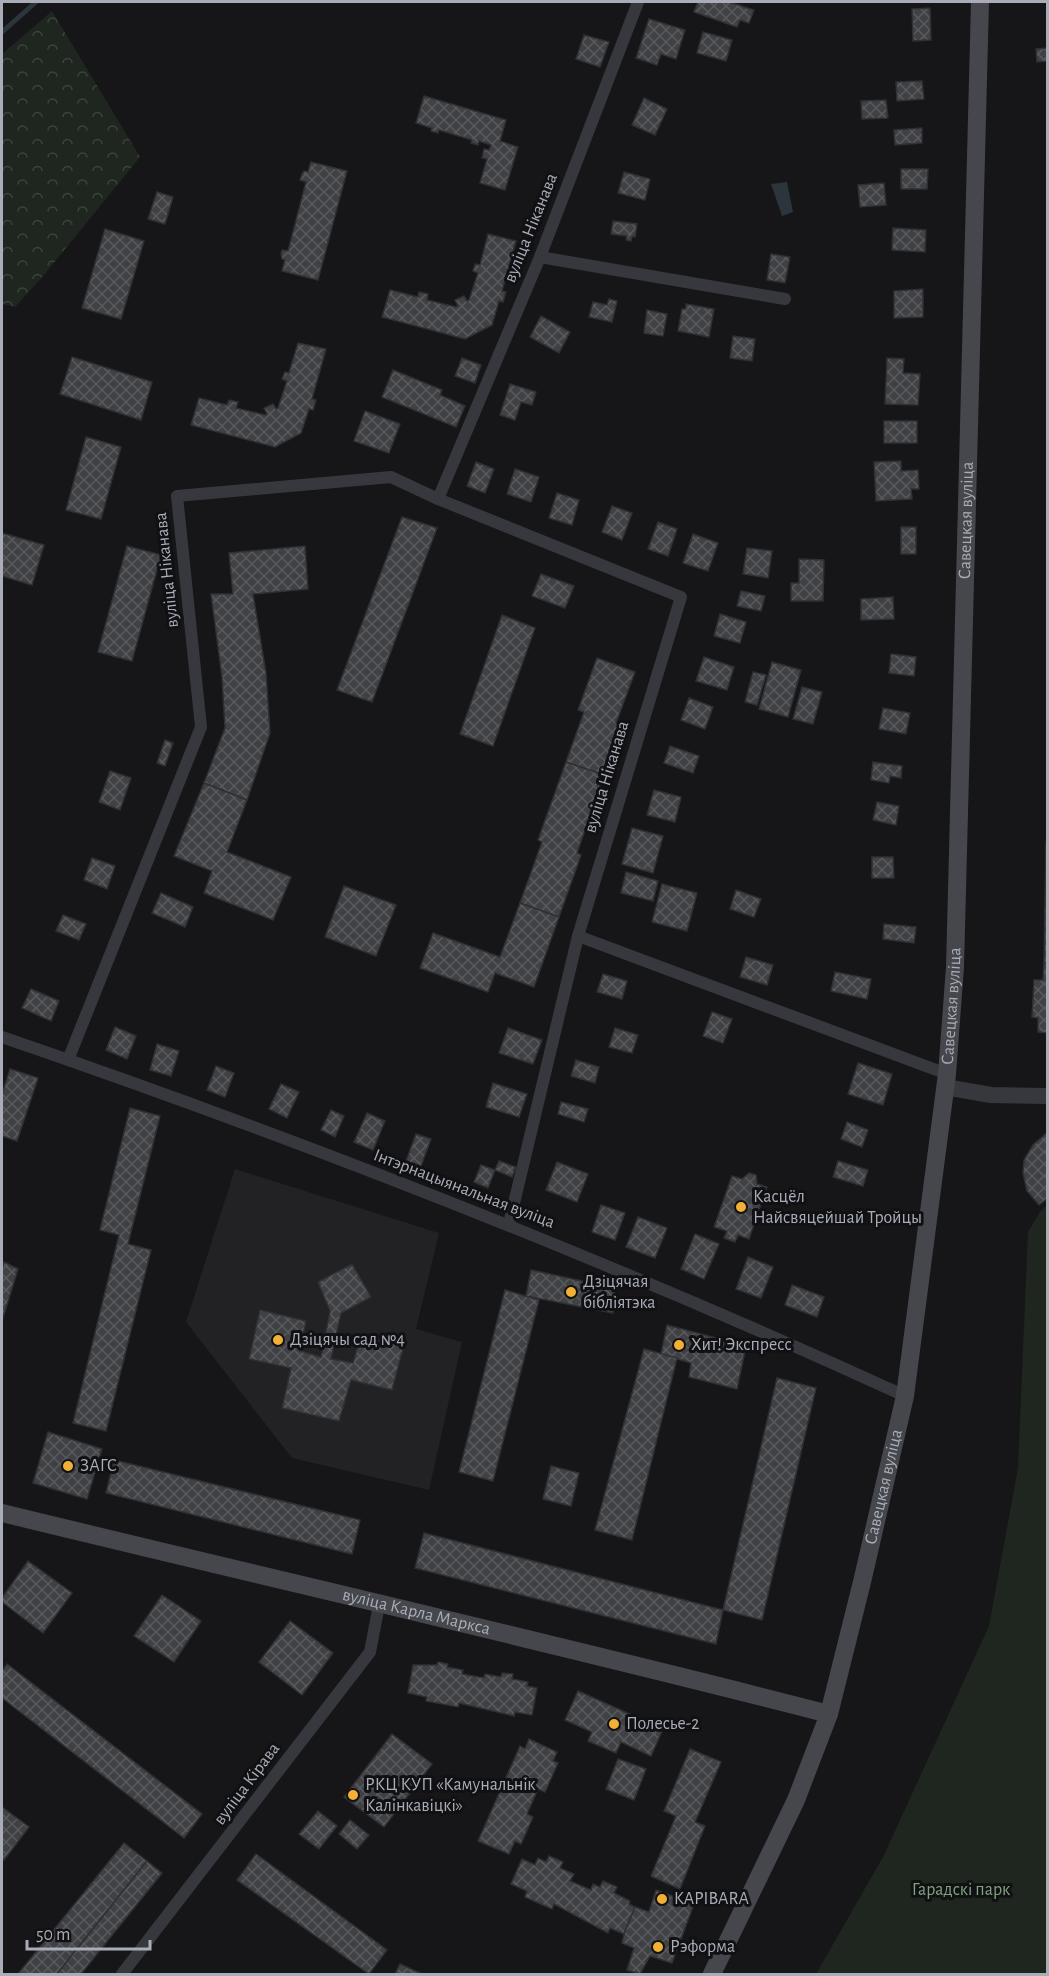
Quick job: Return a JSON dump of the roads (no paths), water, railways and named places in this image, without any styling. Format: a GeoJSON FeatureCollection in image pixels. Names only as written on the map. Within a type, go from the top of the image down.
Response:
{"type":"FeatureCollection","features":[{"type":"Feature","properties":{"kind":"main road","name":"Савецкая вуліца"},"geometry":{"type":"LineString","coordinates":[[712,1974],[796,1800],[829,1713],[905,1396],[946,1081],[955,967],[980,2]]}},
{"type":"Feature","properties":{"kind":"main road","name":"вуліца Карла Маркса"},"geometry":{"type":"LineString","coordinates":[[2,1513],[379,1605],[570,1648],[829,1713]]}},
{"type":"Feature","properties":{"kind":"street","name":"вуліца Ніканава"},"geometry":{"type":"LineString","coordinates":[[438,499],[540,257],[638,2]]}},
{"type":"Feature","properties":{"kind":"street"},"geometry":{"type":"LineString","coordinates":[[540,257],[785,299]]}},
{"type":"Feature","properties":{"kind":"street","name":"вуліца Ніканава"},"geometry":{"type":"LineString","coordinates":[[68,1060],[201,727],[177,496],[392,477],[438,499],[681,597],[578,936],[509,1224]]}},
{"type":"Feature","properties":{"kind":"street"},"geometry":{"type":"LineString","coordinates":[[578,936],[946,1081],[991,1095],[1047,1096]]}},
{"type":"Feature","properties":{"kind":"street","name":"Інтэрнацыянальная вуліца"},"geometry":{"type":"LineString","coordinates":[[2,1037],[509,1224],[774,1336],[905,1396]]}},
{"type":"Feature","properties":{"kind":"street","name":"вуліца Кірава"},"geometry":{"type":"LineString","coordinates":[[122,1974],[370,1652],[379,1605]]}},
{"type":"Feature","properties":{"kind":"waterway"},"geometry":{"type":"LineString","coordinates":[[2,32],[36,2]]}},
{"type":"Feature","properties":{"kind":"place","name":"Касцёл Найсвяцейшай Тройцы"},"geometry":{"type":"Point","coordinates":[741,1207]}},
{"type":"Feature","properties":{"kind":"place","name":"Дзіцячая бібліятэка"},"geometry":{"type":"Point","coordinates":[571,1292]}},
{"type":"Feature","properties":{"kind":"place","name":"Дзіцячы сад №4"},"geometry":{"type":"Point","coordinates":[278,1340]}},
{"type":"Feature","properties":{"kind":"place","name":"Хит! Экспресс"},"geometry":{"type":"Point","coordinates":[679,1345]}},
{"type":"Feature","properties":{"kind":"place","name":"ЗАГС"},"geometry":{"type":"Point","coordinates":[68,1466]}},
{"type":"Feature","properties":{"kind":"place","name":"Полесье-2"},"geometry":{"type":"Point","coordinates":[614,1724]}},
{"type":"Feature","properties":{"kind":"place","name":"РКЦ КУП «Камунальнік Калінкавіцкі»"},"geometry":{"type":"Point","coordinates":[353,1795]}},
{"type":"Feature","properties":{"kind":"place","name":"KAPIBARA"},"geometry":{"type":"Point","coordinates":[662,1899]}},
{"type":"Feature","properties":{"kind":"place","name":"Рэформа"},"geometry":{"type":"Point","coordinates":[658,1947]}},
{"type":"Feature","properties":{"kind":"park label","name":"Гарадскі парк"},"geometry":{"type":"Point","coordinates":[961,1890]}}]}
